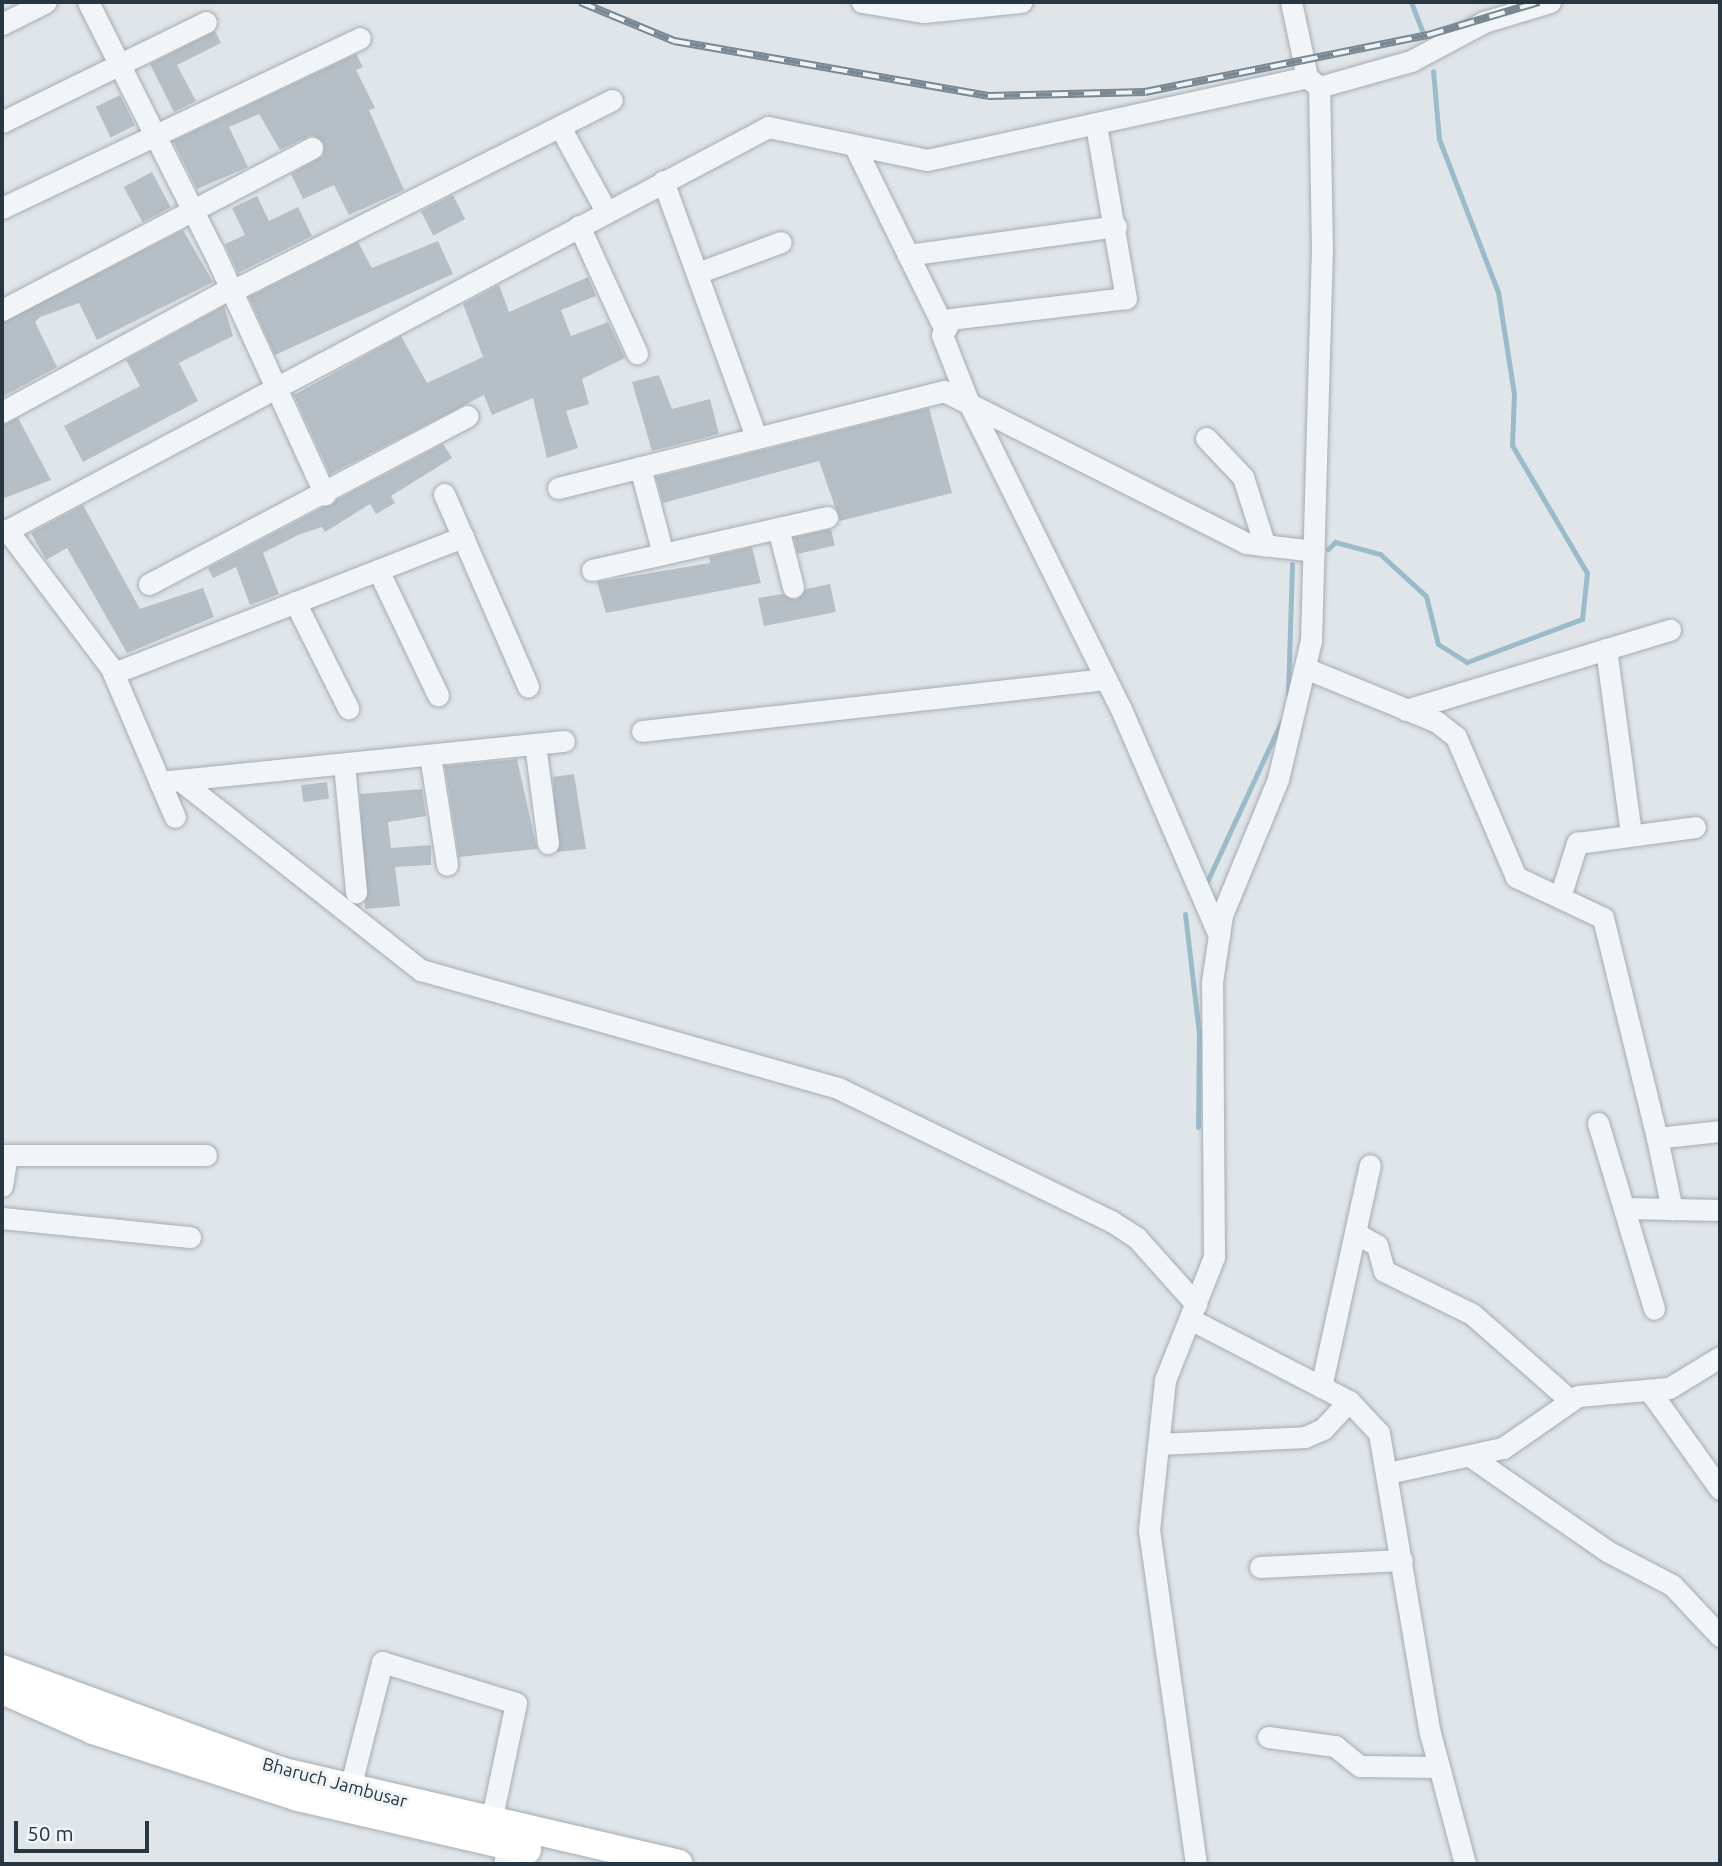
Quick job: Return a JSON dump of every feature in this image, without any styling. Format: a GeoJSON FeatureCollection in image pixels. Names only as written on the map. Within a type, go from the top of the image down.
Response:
{"type":"FeatureCollection","features":[{"type":"Feature","properties":{"kind":"main road","name":"Bharuch Jambusar"},"geometry":{"type":"LineString","coordinates":[[2,1670],[284,1772],[678,1864]]}},
{"type":"Feature","properties":{"kind":"main road","name":"Bharuch Jambusar"},"geometry":{"type":"LineString","coordinates":[[2,1690],[93,1730],[298,1797],[506,1855],[588,1864]]}},
{"type":"Feature","properties":{"kind":"street"},"geometry":{"type":"LineString","coordinates":[[2,23],[46,2]]}},
{"type":"Feature","properties":{"kind":"street"},"geometry":{"type":"LineString","coordinates":[[88,2],[194,212],[325,495]]}},
{"type":"Feature","properties":{"kind":"street"},"geometry":{"type":"LineString","coordinates":[[862,2],[924,12],[965,5],[1021,2]]}},
{"type":"Feature","properties":{"kind":"street"},"geometry":{"type":"LineString","coordinates":[[1196,1864],[1149,1530],[1165,1380],[1214,1257],[1212,982],[1219,936],[1278,779],[1305,668],[1314,551],[1313,82],[1291,2]]}},
{"type":"Feature","properties":{"kind":"street"},"geometry":{"type":"LineString","coordinates":[[175,817],[170,781],[114,673],[4,532],[768,127],[927,160],[1411,61],[1484,22],[1550,2]]}},
{"type":"Feature","properties":{"kind":"street"},"geometry":{"type":"LineString","coordinates":[[2,122],[206,22]]}},
{"type":"Feature","properties":{"kind":"street"},"geometry":{"type":"LineString","coordinates":[[2,208],[154,133],[360,38]]}},
{"type":"Feature","properties":{"kind":"street"},"geometry":{"type":"LineString","coordinates":[[2,412],[231,290],[612,100]]}},
{"type":"Feature","properties":{"kind":"street"},"geometry":{"type":"LineString","coordinates":[[943,326],[951,319],[1126,298],[1116,226],[1096,125]]}},
{"type":"Feature","properties":{"kind":"street"},"geometry":{"type":"LineString","coordinates":[[560,127],[606,211]]}},
{"type":"Feature","properties":{"kind":"street"},"geometry":{"type":"LineString","coordinates":[[855,147],[943,326],[968,401],[1106,679],[1219,936]]}},
{"type":"Feature","properties":{"kind":"street"},"geometry":{"type":"LineString","coordinates":[[2,310],[313,148]]}},
{"type":"Feature","properties":{"kind":"street"},"geometry":{"type":"LineString","coordinates":[[663,181],[700,272],[756,437]]}},
{"type":"Feature","properties":{"kind":"street"},"geometry":{"type":"LineString","coordinates":[[579,226],[637,353]]}},
{"type":"Feature","properties":{"kind":"street"},"geometry":{"type":"LineString","coordinates":[[908,254],[1116,226]]}},
{"type":"Feature","properties":{"kind":"street"},"geometry":{"type":"LineString","coordinates":[[700,272],[782,242]]}},
{"type":"Feature","properties":{"kind":"street"},"geometry":{"type":"LineString","coordinates":[[558,488],[934,390],[968,401],[1246,543],[1314,551]]}},
{"type":"Feature","properties":{"kind":"street"},"geometry":{"type":"LineString","coordinates":[[149,584],[325,495],[467,416]]}},
{"type":"Feature","properties":{"kind":"street"},"geometry":{"type":"LineString","coordinates":[[1206,438],[1243,477],[1265,546]]}},
{"type":"Feature","properties":{"kind":"street"},"geometry":{"type":"LineString","coordinates":[[640,467],[663,554]]}},
{"type":"Feature","properties":{"kind":"street"},"geometry":{"type":"LineString","coordinates":[[444,494],[528,686]]}},
{"type":"Feature","properties":{"kind":"street"},"geometry":{"type":"LineString","coordinates":[[592,570],[827,517]]}},
{"type":"Feature","properties":{"kind":"street"},"geometry":{"type":"LineString","coordinates":[[778,528],[793,587]]}},
{"type":"Feature","properties":{"kind":"street"},"geometry":{"type":"LineString","coordinates":[[114,673],[463,537]]}},
{"type":"Feature","properties":{"kind":"street"},"geometry":{"type":"LineString","coordinates":[[378,570],[438,695]]}},
{"type":"Feature","properties":{"kind":"street"},"geometry":{"type":"LineString","coordinates":[[295,602],[348,708]]}},
{"type":"Feature","properties":{"kind":"street"},"geometry":{"type":"LineString","coordinates":[[1406,710],[1670,630]]}},
{"type":"Feature","properties":{"kind":"street"},"geometry":{"type":"LineString","coordinates":[[1606,649],[1631,835]]}},
{"type":"Feature","properties":{"kind":"street"},"geometry":{"type":"LineString","coordinates":[[1305,668],[1406,710],[1456,737],[1516,877],[1595,911],[1607,927],[1672,1209]]}},
{"type":"Feature","properties":{"kind":"street"},"geometry":{"type":"LineString","coordinates":[[642,731],[1106,679]]}},
{"type":"Feature","properties":{"kind":"street"},"geometry":{"type":"LineString","coordinates":[[170,781],[564,741]]}},
{"type":"Feature","properties":{"kind":"street"},"geometry":{"type":"LineString","coordinates":[[535,744],[548,844]]}},
{"type":"Feature","properties":{"kind":"street"},"geometry":{"type":"LineString","coordinates":[[430,755],[447,865]]}},
{"type":"Feature","properties":{"kind":"street"},"geometry":{"type":"LineString","coordinates":[[344,764],[356,892]]}},
{"type":"Feature","properties":{"kind":"street"},"geometry":{"type":"LineString","coordinates":[[170,781],[421,970],[838,1088],[1118,1224],[1193,1311],[1349,1401],[1379,1433],[1439,1767],[1465,1864]]}},
{"type":"Feature","properties":{"kind":"street"},"geometry":{"type":"LineString","coordinates":[[1560,897],[1577,843],[1695,827]]}},
{"type":"Feature","properties":{"kind":"street"},"geometry":{"type":"LineString","coordinates":[[1598,1123],[1654,1309]]}},
{"type":"Feature","properties":{"kind":"street"},"geometry":{"type":"LineString","coordinates":[[1657,1138],[1720,1131]]}},
{"type":"Feature","properties":{"kind":"street"},"geometry":{"type":"LineString","coordinates":[[2,1186],[4,1156],[206,1155]]}},
{"type":"Feature","properties":{"kind":"street"},"geometry":{"type":"LineString","coordinates":[[1321,1387],[1370,1164]]}},
{"type":"Feature","properties":{"kind":"street"},"geometry":{"type":"LineString","coordinates":[[1623,1208],[1720,1210]]}},
{"type":"Feature","properties":{"kind":"street"},"geometry":{"type":"LineString","coordinates":[[2,1218],[190,1237]]}},
{"type":"Feature","properties":{"kind":"street"},"geometry":{"type":"LineString","coordinates":[[1355,1233],[1377,1245],[1384,1271],[1472,1314],[1570,1399]]}},
{"type":"Feature","properties":{"kind":"street"},"geometry":{"type":"LineString","coordinates":[[1388,1473],[1509,1445],[1570,1399],[1678,1384],[1720,1357]]}},
{"type":"Feature","properties":{"kind":"street"},"geometry":{"type":"LineString","coordinates":[[1649,1390],[1720,1489]]}},
{"type":"Feature","properties":{"kind":"street"},"geometry":{"type":"LineString","coordinates":[[1159,1444],[1305,1437],[1324,1429],[1349,1401]]}},
{"type":"Feature","properties":{"kind":"street"},"geometry":{"type":"LineString","coordinates":[[1470,1456],[1607,1551],[1672,1585],[1720,1636]]}},
{"type":"Feature","properties":{"kind":"street"},"geometry":{"type":"LineString","coordinates":[[1260,1567],[1402,1560]]}},
{"type":"Feature","properties":{"kind":"street"},"geometry":{"type":"LineString","coordinates":[[350,1788],[382,1662],[516,1703],[491,1822]]}},
{"type":"Feature","properties":{"kind":"street"},"geometry":{"type":"LineString","coordinates":[[1268,1737],[1335,1746],[1360,1766],[1439,1767]]}},
{"type":"Feature","properties":{"kind":"building"},"geometry":{"type":"Polygon","coordinates":[[[215,31],[221,43],[177,65],[196,101],[174,112],[150,64],[215,31]]]}},
{"type":"Feature","properties":{"kind":"building"},"geometry":{"type":"Polygon","coordinates":[[[356,54],[363,67],[356,70],[375,108],[369,110],[404,190],[349,215],[334,185],[303,199],[291,174],[323,156],[324,143],[312,135],[280,150],[259,114],[229,127],[248,167],[197,189],[173,141],[356,54]]]}},
{"type":"Feature","properties":{"kind":"building"},"geometry":{"type":"Polygon","coordinates":[[[120,95],[135,126],[111,137],[96,107],[120,95]]]}},
{"type":"Feature","properties":{"kind":"building"},"geometry":{"type":"Polygon","coordinates":[[[152,172],[171,207],[143,222],[124,187],[152,172]]]}},
{"type":"Feature","properties":{"kind":"building"},"geometry":{"type":"Polygon","coordinates":[[[453,195],[465,219],[433,235],[421,211],[453,195]]]}},
{"type":"Feature","properties":{"kind":"building"},"geometry":{"type":"Polygon","coordinates":[[[257,196],[269,221],[298,207],[312,236],[238,273],[225,244],[245,235],[232,208],[257,196]]]}},
{"type":"Feature","properties":{"kind":"building"},"geometry":{"type":"Polygon","coordinates":[[[183,230],[213,282],[97,340],[79,303],[40,317],[35,322],[57,367],[2,397],[2,323],[183,230]]]}},
{"type":"Feature","properties":{"kind":"building"},"geometry":{"type":"Polygon","coordinates":[[[438,241],[453,274],[275,355],[249,297],[358,242],[372,268],[438,241]]]}},
{"type":"Feature","properties":{"kind":"building"},"geometry":{"type":"Polygon","coordinates":[[[588,277],[596,296],[561,310],[571,336],[608,322],[625,358],[582,379],[589,404],[566,411],[578,448],[547,458],[533,398],[492,415],[484,395],[330,474],[294,395],[401,336],[427,383],[483,357],[463,304],[499,285],[509,312],[588,277]]]}},
{"type":"Feature","properties":{"kind":"building"},"geometry":{"type":"Polygon","coordinates":[[[224,306],[233,336],[179,363],[198,401],[83,462],[64,426],[140,386],[126,360],[224,306]]]}},
{"type":"Feature","properties":{"kind":"building"},"geometry":{"type":"Polygon","coordinates":[[[659,375],[672,409],[710,399],[719,434],[652,451],[632,382],[659,375]]]}},
{"type":"Feature","properties":{"kind":"building"},"geometry":{"type":"Polygon","coordinates":[[[929,408],[952,493],[840,521],[819,461],[663,503],[656,477],[929,408]]]}},
{"type":"Feature","properties":{"kind":"building"},"geometry":{"type":"Polygon","coordinates":[[[18,418],[51,480],[2,499],[2,425],[18,418]]]}},
{"type":"Feature","properties":{"kind":"building"},"geometry":{"type":"Polygon","coordinates":[[[443,444],[452,458],[391,496],[395,503],[376,514],[370,504],[325,532],[322,527],[298,535],[263,553],[279,594],[250,605],[236,567],[213,578],[208,568],[443,444]]]}},
{"type":"Feature","properties":{"kind":"building"},"geometry":{"type":"Polygon","coordinates":[[[83,505],[140,609],[203,588],[214,617],[127,653],[67,548],[46,560],[31,533],[83,505]]]}},
{"type":"Feature","properties":{"kind":"building"},"geometry":{"type":"Polygon","coordinates":[[[831,529],[835,546],[798,554],[794,538],[831,529]]]}},
{"type":"Feature","properties":{"kind":"building"},"geometry":{"type":"Polygon","coordinates":[[[752,547],[761,583],[606,613],[597,582],[710,563],[709,557],[752,547]]]}},
{"type":"Feature","properties":{"kind":"building"},"geometry":{"type":"Polygon","coordinates":[[[830,584],[836,612],[764,626],[758,598],[782,594],[796,600],[806,589],[830,584]]]}},
{"type":"Feature","properties":{"kind":"building"},"geometry":{"type":"Polygon","coordinates":[[[517,759],[537,849],[459,857],[445,766],[517,759]]]}},
{"type":"Feature","properties":{"kind":"building"},"geometry":{"type":"Polygon","coordinates":[[[574,774],[586,849],[557,852],[553,777],[574,774]]]}},
{"type":"Feature","properties":{"kind":"building"},"geometry":{"type":"Polygon","coordinates":[[[327,782],[329,799],[303,802],[301,785],[327,782]]]}},
{"type":"Feature","properties":{"kind":"building"},"geometry":{"type":"Polygon","coordinates":[[[422,789],[426,816],[388,822],[391,848],[431,845],[431,865],[395,867],[400,906],[365,909],[360,794],[422,789]]]}},
{"type":"Feature","properties":{"kind":"waterway"},"geometry":{"type":"LineString","coordinates":[[1411,2],[1422,31]]}},
{"type":"Feature","properties":{"kind":"waterway"},"geometry":{"type":"LineString","coordinates":[[1328,549],[1335,542],[1380,554],[1426,596],[1438,644],[1467,662],[1582,619],[1587,573],[1512,445],[1514,394],[1498,292],[1439,139],[1433,71]]}},
{"type":"Feature","properties":{"kind":"waterway"},"geometry":{"type":"LineString","coordinates":[[1288,693],[1292,564]]}},
{"type":"Feature","properties":{"kind":"waterway"},"geometry":{"type":"LineString","coordinates":[[1205,886],[1282,720]]}},
{"type":"Feature","properties":{"kind":"waterway"},"geometry":{"type":"LineString","coordinates":[[1185,914],[1199,1033],[1198,1127]]}},
{"type":"Feature","properties":{"kind":"railway"},"geometry":{"type":"LineString","coordinates":[[580,2],[674,41],[988,96],[1145,92],[1428,35],[1539,2]]}}]}
